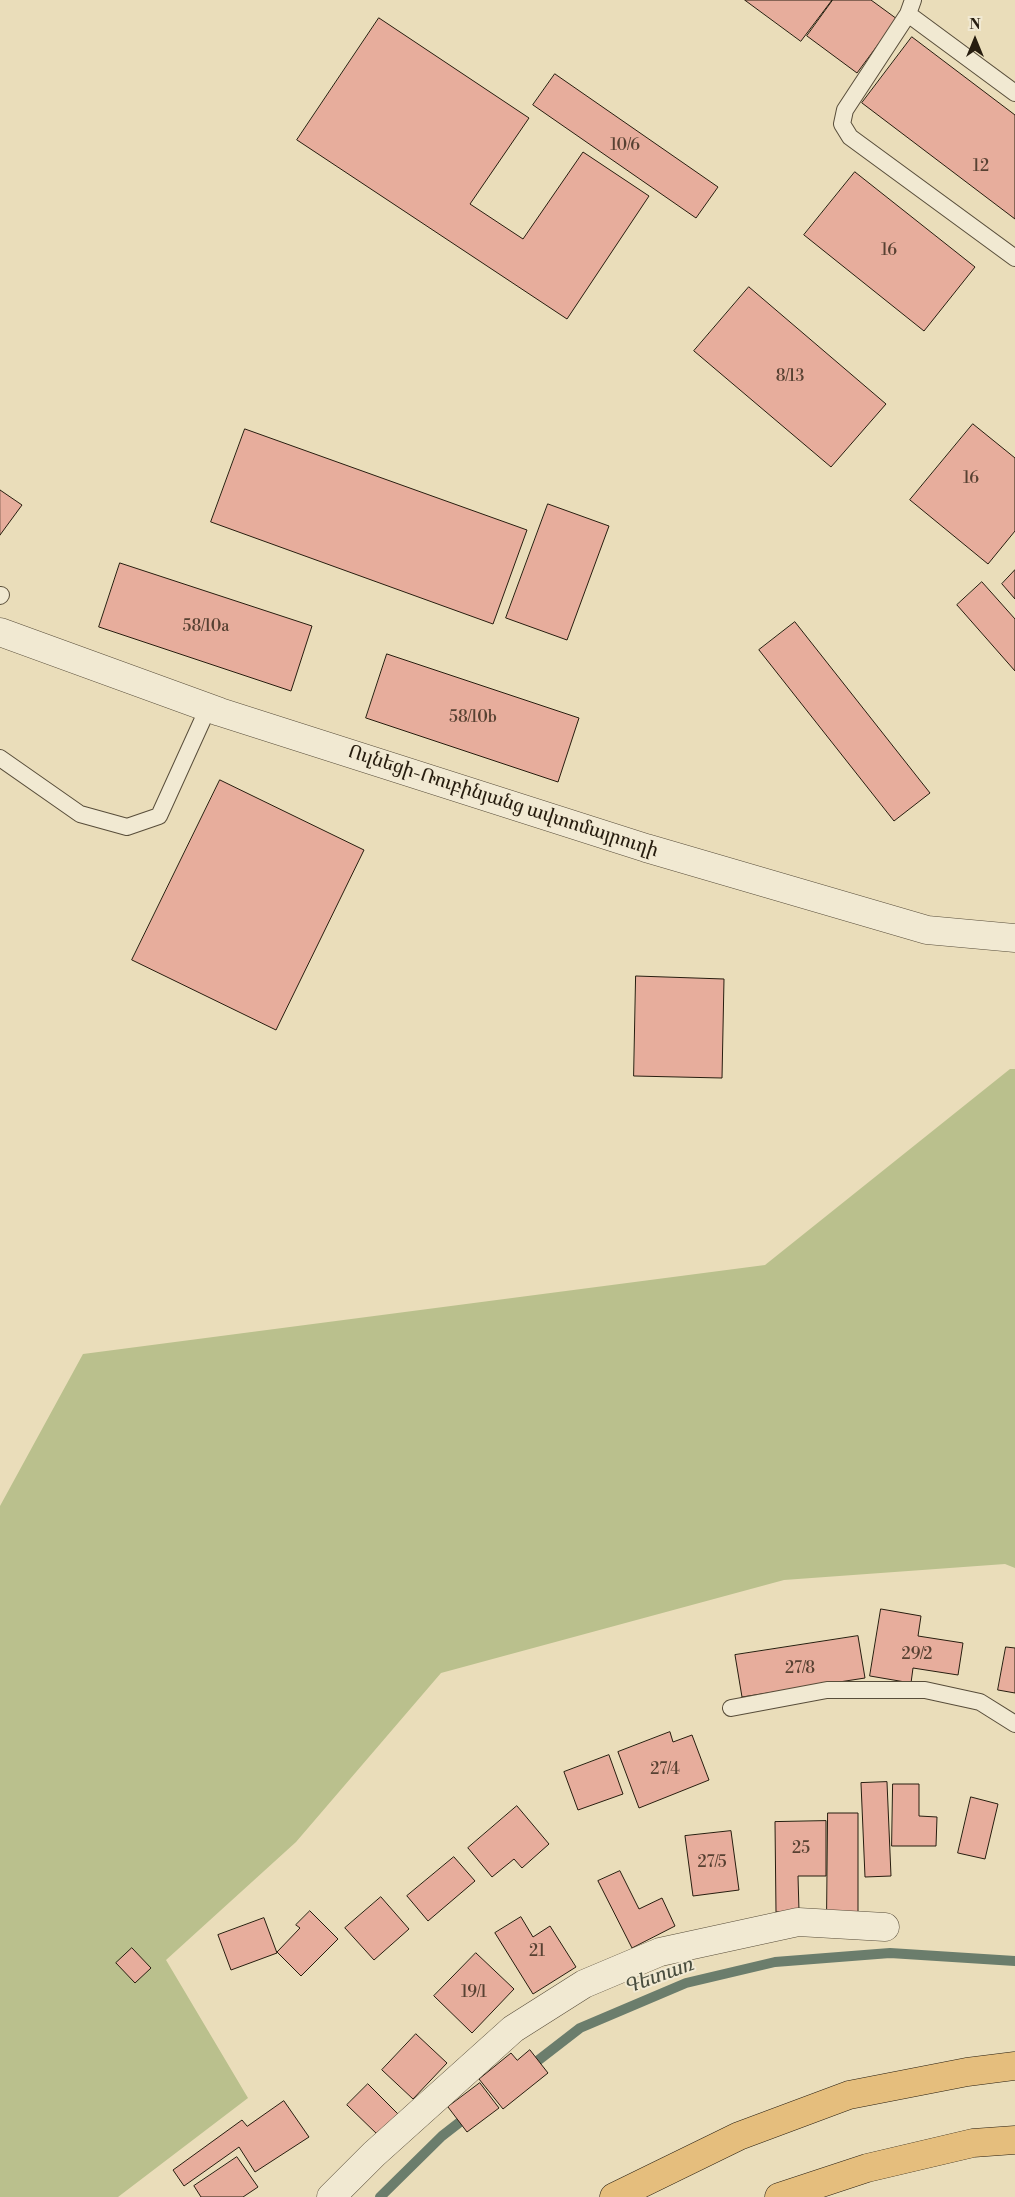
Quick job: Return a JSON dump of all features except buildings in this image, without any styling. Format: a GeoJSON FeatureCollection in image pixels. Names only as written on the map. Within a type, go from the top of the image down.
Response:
{"type":"FeatureCollection","features":[{"type":"Feature","properties":{"kind":"highway"},"geometry":{"type":"LineString","coordinates":[[614,2197],[739,2136],[849,2095],[967,2072],[1015,2066]]}},
{"type":"Feature","properties":{"kind":"highway"},"geometry":{"type":"LineString","coordinates":[[779,2197],[867,2168],[973,2143],[1015,2140]]}},
{"type":"Feature","properties":{"kind":"street","name":"Ուլնեցի-Ռուբինյանց ավտոմայրուղի"},"geometry":{"type":"LineString","coordinates":[[0,632],[208,708],[646,848],[927,930],[1015,938]]}},
{"type":"Feature","properties":{"kind":"street"},"geometry":{"type":"LineString","coordinates":[[331,2197],[374,2154],[513,2029],[584,1984],[660,1952],[798,1922],[885,1927]]}},
{"type":"Feature","properties":{"kind":"lane"},"geometry":{"type":"LineString","coordinates":[[1015,93],[910,7],[845,110],[842,124],[850,137],[1015,258]]}},
{"type":"Feature","properties":{"kind":"lane"},"geometry":{"type":"LineString","coordinates":[[0,758],[80,814],[127,827],[159,816],[208,708]]}},
{"type":"Feature","properties":{"kind":"lane"},"geometry":{"type":"LineString","coordinates":[[731,1708],[827,1690],[925,1690],[980,1702],[1015,1724]]}},
{"type":"Feature","properties":{"kind":"green space"},"geometry":{"type":"Polygon","coordinates":[[[1010,1069],[1015,1069],[1015,1568],[1005,1564],[784,1580],[441,1673],[296,1842],[166,1960],[248,2098],[118,2197],[0,2197],[0,1506],[83,1354],[765,1265],[1010,1069]]]}},
{"type":"Feature","properties":{"kind":"waterway","name":"Գետառ"},"geometry":{"type":"LineString","coordinates":[[527,2069],[580,2028],[686,1983],[775,1962],[890,1953],[1015,1961]]}},
{"type":"Feature","properties":{"kind":"waterway","name":"Գետառ"},"geometry":{"type":"LineString","coordinates":[[380,2197],[442,2136],[469,2115]]}}]}
